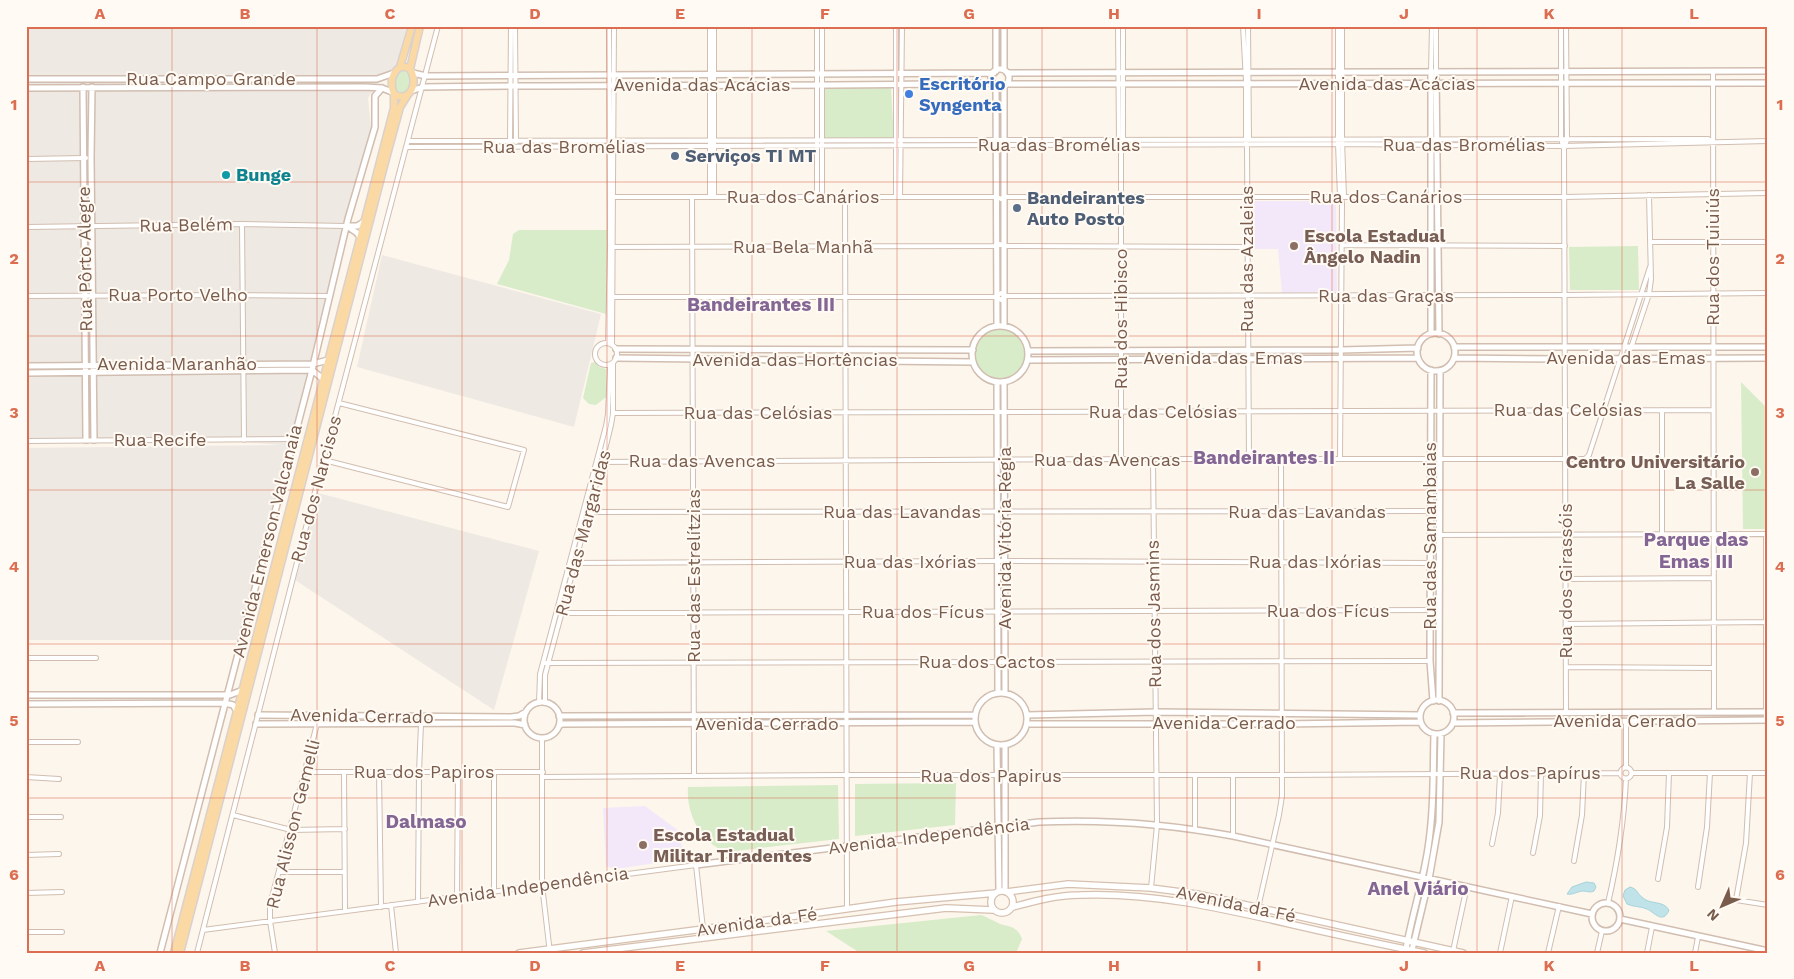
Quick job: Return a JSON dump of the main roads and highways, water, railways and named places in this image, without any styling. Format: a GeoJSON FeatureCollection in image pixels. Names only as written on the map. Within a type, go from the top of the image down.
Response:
{"type":"FeatureCollection","features":[{"type":"Feature","properties":{"kind":"main road"},"geometry":{"type":"LineString","coordinates":[[174,953],[394,108],[391,81],[397,70],[412,26]]}},
{"type":"Feature","properties":{"kind":"main road"},"geometry":{"type":"LineString","coordinates":[[180,953],[385,162],[400,107],[409,94],[414,82],[412,71],[420,26]]}},
{"type":"Feature","properties":{"kind":"main road"},"geometry":{"type":"LineString","coordinates":[[397,70],[406,67],[412,71]]}},
{"type":"Feature","properties":{"kind":"main road"},"geometry":{"type":"LineString","coordinates":[[393,93],[399,97],[409,94]]}},
{"type":"Feature","properties":{"kind":"main road","name":"Avenida da Fé"},"geometry":{"type":"LineString","coordinates":[[519,953],[549,951],[896,902],[1068,884],[1151,888],[1197,894],[1463,953]]}},
{"type":"Feature","properties":{"kind":"main road"},"geometry":{"type":"LineString","coordinates":[[1001,892],[1012,898],[1012,906],[1009,911],[1003,914],[994,910],[991,900],[1001,892]]}},
{"type":"Feature","properties":{"kind":"main road","name":"Avenida da Fé"},"geometry":{"type":"LineString","coordinates":[[1012,906],[1049,898],[1080,895],[1149,898],[1236,912],[1424,953]]}},
{"type":"Feature","properties":{"kind":"main road","name":"Avenida da Fé"},"geometry":{"type":"LineString","coordinates":[[583,953],[946,908],[994,910]]}},
{"type":"Feature","properties":{"kind":"water"},"geometry":{"type":"Polygon","coordinates":[[[1586,882],[1594,883],[1596,887],[1594,891],[1567,894],[1572,887],[1586,882]]]}},
{"type":"Feature","properties":{"kind":"water"},"geometry":{"type":"Polygon","coordinates":[[[1630,887],[1635,889],[1646,900],[1664,905],[1669,910],[1667,914],[1661,917],[1642,907],[1627,904],[1623,896],[1625,890],[1630,887]]]}},
{"type":"Feature","properties":{"kind":"place","name":"Escritório Syngenta"},"geometry":{"type":"Point","coordinates":[909,94]}},
{"type":"Feature","properties":{"kind":"place","name":"Serviços TI MT"},"geometry":{"type":"Point","coordinates":[675,156]}},
{"type":"Feature","properties":{"kind":"place","name":"Bunge"},"geometry":{"type":"Point","coordinates":[226,175]}},
{"type":"Feature","properties":{"kind":"place","name":"Bandeirantes Auto Posto"},"geometry":{"type":"Point","coordinates":[1017,208]}},
{"type":"Feature","properties":{"kind":"place","name":"Escola Estadual Ângelo Nadin"},"geometry":{"type":"Point","coordinates":[1294,246]}},
{"type":"Feature","properties":{"kind":"place","name":"Centro Universitário La Salle"},"geometry":{"type":"Point","coordinates":[1755,472]}},
{"type":"Feature","properties":{"kind":"place","name":"Escola Estadual Militar Tiradentes"},"geometry":{"type":"Point","coordinates":[643,845]}},
{"type":"Feature","properties":{"kind":"district","name":"Bandeirantes III"},"geometry":{"type":"Point","coordinates":[761,304]}},
{"type":"Feature","properties":{"kind":"district","name":"Bandeirantes II"},"geometry":{"type":"Point","coordinates":[1264,457]}},
{"type":"Feature","properties":{"kind":"district","name":"Parque das Emas III"},"geometry":{"type":"Point","coordinates":[1696,550]}},
{"type":"Feature","properties":{"kind":"district","name":"Dalmaso"},"geometry":{"type":"Point","coordinates":[426,821]}},
{"type":"Feature","properties":{"kind":"district","name":"Anel Viário"},"geometry":{"type":"Point","coordinates":[1418,888]}}]}
